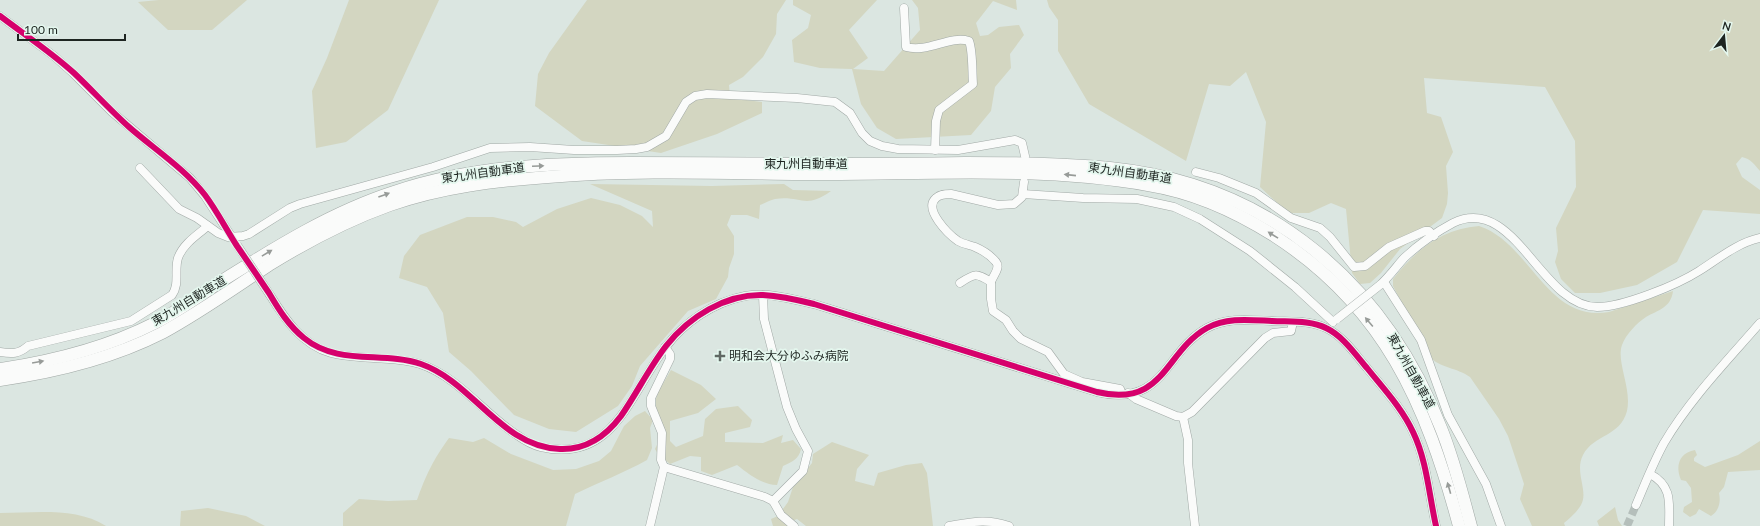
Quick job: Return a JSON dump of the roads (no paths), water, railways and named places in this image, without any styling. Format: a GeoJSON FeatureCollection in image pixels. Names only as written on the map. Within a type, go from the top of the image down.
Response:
{"type":"FeatureCollection","features":[{"type":"Feature","properties":{"kind":"highway","name":"東九州自動車道"},"geometry":{"type":"LineString","coordinates":[[0,369],[59,358],[115,342],[158,322],[265,254],[340,213],[396,191],[461,174],[498,168],[594,163],[1006,163],[1112,168],[1182,181],[1218,192],[1242,203],[1294,234],[1319,252],[1348,279],[1380,317],[1404,352],[1425,391],[1451,456],[1471,526]]}},
{"type":"Feature","properties":{"kind":"highway","name":"東九州自動車道"},"geometry":{"type":"LineString","coordinates":[[0,380],[48,373],[119,352],[162,333],[224,295],[272,263],[343,225],[386,206],[456,187],[514,179],[655,172],[830,174],[1006,172],[1057,174],[1152,185],[1189,194],[1214,204],[1255,224],[1295,249],[1331,279],[1374,327],[1395,360],[1414,395],[1429,429],[1448,486],[1459,526]]}},
{"type":"Feature","properties":{"kind":"street"},"geometry":{"type":"LineString","coordinates":[[904,8],[906,47],[912,49],[930,47],[962,39],[969,41],[972,47],[971,62],[973,84],[939,110],[936,121],[935,150]]}},
{"type":"Feature","properties":{"kind":"street"},"geometry":{"type":"LineString","coordinates":[[0,16],[74,73],[112,112],[190,178],[205,196],[295,330],[310,343],[320,349],[340,355],[400,359],[423,365],[442,375],[457,386],[504,427],[539,447],[568,450],[591,444],[613,426],[633,400],[665,347],[689,323],[708,310],[736,299],[763,295],[788,298],[814,304],[1097,392],[1125,394],[1140,390],[1155,382],[1192,340],[1203,330],[1212,325],[1233,320],[1293,322],[1314,324],[1326,328],[1346,343],[1408,422],[1417,440],[1422,457],[1436,526]]}},
{"type":"Feature","properties":{"kind":"street"},"geometry":{"type":"LineString","coordinates":[[140,168],[156,184],[174,206],[223,235],[232,237],[249,234],[290,208],[300,204],[438,165],[482,150],[501,147],[522,147],[574,150],[636,150],[647,147],[666,136],[686,102],[696,96],[707,94],[797,98],[835,102],[850,113],[862,133],[870,141],[882,146],[898,149],[958,150],[1015,140],[1022,143],[1026,156]]}},
{"type":"Feature","properties":{"kind":"street"},"geometry":{"type":"LineString","coordinates":[[1196,172],[1237,184],[1263,196],[1291,218],[1320,228],[1330,237],[1354,267],[1365,266],[1389,247],[1425,231],[1429,231],[1434,236]]}},
{"type":"Feature","properties":{"kind":"street"},"geometry":{"type":"LineString","coordinates":[[1024,182],[1023,194],[1017,203],[998,205],[951,194],[943,194],[936,198],[932,204],[934,214],[954,238],[980,250],[996,262],[998,266],[997,271],[991,282],[991,299],[993,310],[1006,320],[1013,331],[1021,339],[1048,352],[1064,374],[1069,377],[1096,386],[1120,389],[1125,394],[1136,400],[1176,416],[1183,417],[1192,412],[1265,338],[1273,333],[1291,331],[1293,322]]}},
{"type":"Feature","properties":{"kind":"street"},"geometry":{"type":"LineString","coordinates":[[1023,194],[1083,198],[1137,199],[1174,207],[1200,220],[1250,251],[1335,320]]}},
{"type":"Feature","properties":{"kind":"street"},"geometry":{"type":"LineString","coordinates":[[1326,328],[1382,284],[1406,256],[1452,224],[1464,219],[1478,218],[1498,226],[1510,236],[1563,293],[1581,304],[1597,307],[1616,304],[1670,286],[1698,271],[1738,246],[1760,238]]}},
{"type":"Feature","properties":{"kind":"street"},"geometry":{"type":"LineString","coordinates":[[0,352],[14,354],[22,352],[28,346],[131,321],[172,295],[176,289],[178,259],[184,247],[208,226]]}},
{"type":"Feature","properties":{"kind":"street"},"geometry":{"type":"LineString","coordinates":[[960,283],[973,275],[978,274],[991,282]]}},
{"type":"Feature","properties":{"kind":"street"},"geometry":{"type":"LineString","coordinates":[[1382,284],[1421,340],[1448,415],[1486,484],[1501,526]]}},
{"type":"Feature","properties":{"kind":"street"},"geometry":{"type":"LineString","coordinates":[[763,295],[764,319],[787,407],[808,452],[803,471],[773,501]]}},
{"type":"Feature","properties":{"kind":"street"},"geometry":{"type":"LineString","coordinates":[[1636,505],[1665,442],[1686,410],[1760,323]]}},
{"type":"Feature","properties":{"kind":"street"},"geometry":{"type":"LineString","coordinates":[[650,526],[664,467],[661,460],[662,433],[651,406],[651,398],[670,358],[670,354],[665,347]]}},
{"type":"Feature","properties":{"kind":"street"},"geometry":{"type":"LineString","coordinates":[[1183,417],[1188,440],[1188,463],[1195,526]]}},
{"type":"Feature","properties":{"kind":"street"},"geometry":{"type":"LineString","coordinates":[[664,467],[765,497],[773,501],[780,515],[794,526]]}},
{"type":"Feature","properties":{"kind":"street"},"geometry":{"type":"LineString","coordinates":[[1650,474],[1659,479],[1667,492],[1670,507],[1669,526]]}},
{"type":"Feature","properties":{"kind":"street"},"geometry":{"type":"LineString","coordinates":[[950,526],[983,521],[993,521],[1009,526]]}},
{"type":"Feature","properties":{"kind":"tunnel"},"geometry":{"type":"LineString","coordinates":[[1627,526],[1636,505]]}},
{"type":"Feature","properties":{"kind":"place","name":"明和会大分ゆふみ病院"},"geometry":{"type":"Point","coordinates":[720,356]}}]}
